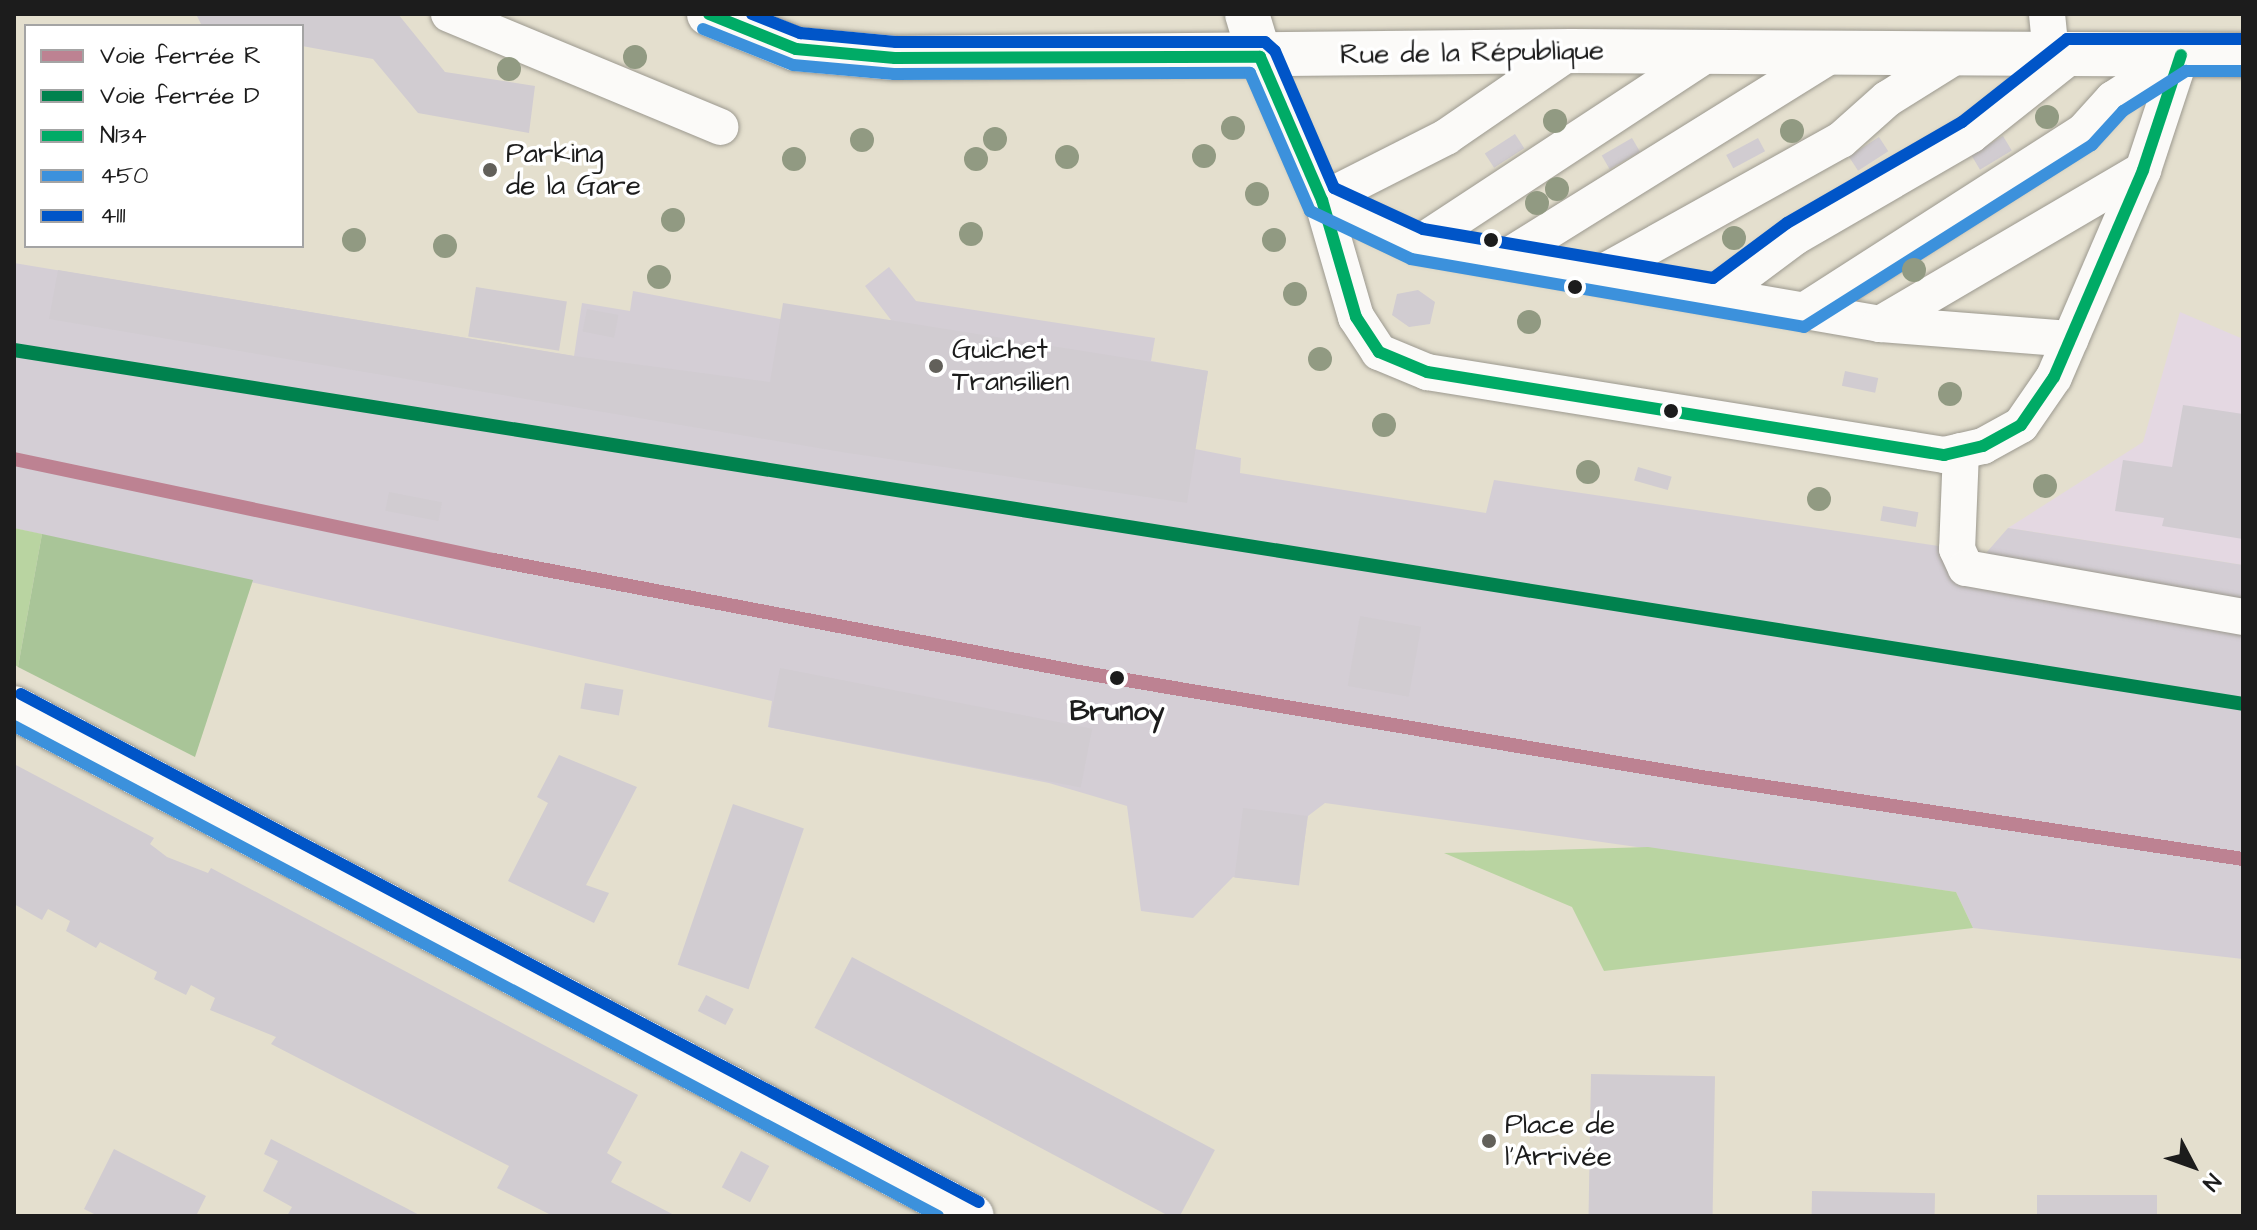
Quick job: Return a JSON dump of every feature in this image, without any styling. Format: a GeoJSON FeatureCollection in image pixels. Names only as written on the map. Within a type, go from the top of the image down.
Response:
{"type":"FeatureCollection","features":[{"type":"Feature","properties":{"kind":"street","name":"Rue de la République"},"geometry":{"type":"LineString","coordinates":[[709,14],[796,49],[895,58],[1260,57],[1571,51],[1959,54],[2057,41],[2181,55],[2243,55]]}},
{"type":"Feature","properties":{"kind":"street"},"geometry":{"type":"LineString","coordinates":[[1247,14],[1260,57]]}},
{"type":"Feature","properties":{"kind":"street"},"geometry":{"type":"LineString","coordinates":[[14,708],[972,1216]]}},
{"type":"Feature","properties":{"kind":"lane"},"geometry":{"type":"LineString","coordinates":[[449,14],[720,127]]}},
{"type":"Feature","properties":{"kind":"lane"},"geometry":{"type":"LineString","coordinates":[[1717,295],[1795,237],[1971,135],[2057,41]]}},
{"type":"Feature","properties":{"kind":"lane"},"geometry":{"type":"LineString","coordinates":[[1322,200],[1446,137],[1571,51]]}},
{"type":"Feature","properties":{"kind":"lane"},"geometry":{"type":"LineString","coordinates":[[1418,244],[1712,51]]}},
{"type":"Feature","properties":{"kind":"lane"},"geometry":{"type":"LineString","coordinates":[[1505,258],[1836,52]]}},
{"type":"Feature","properties":{"kind":"lane"},"geometry":{"type":"LineString","coordinates":[[1600,274],[1841,140],[1887,99],[1959,54]]}},
{"type":"Feature","properties":{"kind":"lane"},"geometry":{"type":"LineString","coordinates":[[1260,57],[1322,200],[1356,317],[1379,352],[1427,372],[1944,455],[1983,446],[2021,425],[2054,377],[2143,170],[2181,55]]}},
{"type":"Feature","properties":{"kind":"lane"},"geometry":{"type":"LineString","coordinates":[[1804,311],[2083,132],[2113,99],[2181,55]]}},
{"type":"Feature","properties":{"kind":"lane"},"geometry":{"type":"LineString","coordinates":[[1880,324],[2143,170]]}},
{"type":"Feature","properties":{"kind":"lane"},"geometry":{"type":"LineString","coordinates":[[1322,200],[1418,244],[1880,324],[2070,339]]}},
{"type":"Feature","properties":{"kind":"lane"},"geometry":{"type":"LineString","coordinates":[[1961,451],[1957,549],[1966,568],[2243,617]]}},
{"type":"Feature","properties":{"kind":"shaded area"},"geometry":{"type":"Polygon","coordinates":[[[14,263],[574,356],[582,303],[630,311],[633,291],[780,319],[891,320],[865,286],[889,267],[916,301],[1155,338],[1151,361],[1208,371],[1195,449],[1241,458],[1240,473],[1486,513],[1494,480],[1986,553],[2008,528],[2243,565],[2243,959],[1973,928],[1956,892],[1325,803],[1308,816],[1298,885],[1233,877],[1193,918],[1141,911],[1127,806],[1049,783],[768,727],[772,701],[14,528],[14,263]]]}},
{"type":"Feature","properties":{"kind":"shaded area"},"geometry":{"type":"Polygon","coordinates":[[[2180,312],[2243,339],[2243,565],[2008,528],[2143,442],[2180,312]]]}},
{"type":"Feature","properties":{"kind":"green space"},"geometry":{"type":"Polygon","coordinates":[[[14,528],[42,534],[18,667],[14,664],[14,528]]]}},
{"type":"Feature","properties":{"kind":"green space"},"geometry":{"type":"Polygon","coordinates":[[[42,534],[253,580],[195,757],[18,667],[42,534]]]}},
{"type":"Feature","properties":{"kind":"green space"},"geometry":{"type":"Polygon","coordinates":[[[1648,847],[1956,892],[1973,928],[1604,971],[1572,907],[1444,853],[1648,847]]]}},
{"type":"Feature","properties":{"kind":"building"},"geometry":{"type":"Polygon","coordinates":[[[196,14],[398,14],[445,72],[535,86],[529,133],[418,113],[373,59],[304,46],[304,24],[201,24],[196,14]]]}},
{"type":"Feature","properties":{"kind":"building"},"geometry":{"type":"Polygon","coordinates":[[[1515,134],[1524,148],[1494,168],[1485,154],[1515,134]]]}},
{"type":"Feature","properties":{"kind":"building"},"geometry":{"type":"Polygon","coordinates":[[[2003,136],[2012,151],[1980,170],[1971,155],[2003,136]]]}},
{"type":"Feature","properties":{"kind":"building"},"geometry":{"type":"Polygon","coordinates":[[[1879,137],[1888,151],[1858,171],[1849,157],[1879,137]]]}},
{"type":"Feature","properties":{"kind":"building"},"geometry":{"type":"Polygon","coordinates":[[[1632,138],[1640,152],[1610,169],[1602,156],[1632,138]]]}},
{"type":"Feature","properties":{"kind":"building"},"geometry":{"type":"Polygon","coordinates":[[[1758,138],[1765,151],[1733,168],[1726,155],[1758,138]]]}},
{"type":"Feature","properties":{"kind":"building"},"geometry":{"type":"Polygon","coordinates":[[[58,270],[574,356],[770,382],[783,303],[1208,371],[1187,503],[848,453],[49,319],[58,270]]]}},
{"type":"Feature","properties":{"kind":"building"},"geometry":{"type":"Polygon","coordinates":[[[476,287],[567,301],[559,351],[468,336],[476,287]]]}},
{"type":"Feature","properties":{"kind":"building"},"geometry":{"type":"Polygon","coordinates":[[[1418,290],[1435,302],[1430,324],[1409,327],[1392,315],[1397,294],[1418,290]]]}},
{"type":"Feature","properties":{"kind":"building"},"geometry":{"type":"Polygon","coordinates":[[[587,309],[618,315],[614,338],[583,332],[587,309]]]}},
{"type":"Feature","properties":{"kind":"building"},"geometry":{"type":"Polygon","coordinates":[[[1845,371],[1878,378],[1875,393],[1842,386],[1845,371]]]}},
{"type":"Feature","properties":{"kind":"building"},"geometry":{"type":"Polygon","coordinates":[[[2183,405],[2243,414],[2243,539],[2162,526],[2164,518],[2115,511],[2123,460],[2172,467],[2183,405]]]}},
{"type":"Feature","properties":{"kind":"building"},"geometry":{"type":"Polygon","coordinates":[[[1638,467],[1672,477],[1668,490],[1634,480],[1638,467]]]}},
{"type":"Feature","properties":{"kind":"building"},"geometry":{"type":"Polygon","coordinates":[[[389,492],[442,502],[438,521],[385,511],[389,492]]]}},
{"type":"Feature","properties":{"kind":"building"},"geometry":{"type":"Polygon","coordinates":[[[1883,506],[1918,512],[1916,527],[1880,521],[1883,506]]]}},
{"type":"Feature","properties":{"kind":"building"},"geometry":{"type":"Polygon","coordinates":[[[1360,616],[1421,627],[1409,697],[1348,686],[1360,616]]]}},
{"type":"Feature","properties":{"kind":"building"},"geometry":{"type":"Polygon","coordinates":[[[780,668],[1092,729],[1081,788],[769,727],[780,668]]]}},
{"type":"Feature","properties":{"kind":"building"},"geometry":{"type":"Polygon","coordinates":[[[585,683],[623,690],[619,715],[580,709],[585,683]]]}},
{"type":"Feature","properties":{"kind":"building"},"geometry":{"type":"Polygon","coordinates":[[[559,755],[637,787],[586,885],[609,893],[594,923],[508,881],[548,803],[537,797],[559,755]]]}},
{"type":"Feature","properties":{"kind":"building"},"geometry":{"type":"Polygon","coordinates":[[[14,764],[154,838],[150,844],[167,857],[208,873],[211,868],[638,1095],[607,1153],[622,1162],[611,1182],[676,1216],[553,1216],[497,1188],[509,1166],[271,1044],[276,1037],[210,1010],[215,998],[191,985],[186,995],[154,979],[157,972],[100,942],[96,948],[66,931],[70,921],[48,909],[42,920],[14,904],[14,764]]]}},
{"type":"Feature","properties":{"kind":"building"},"geometry":{"type":"Polygon","coordinates":[[[733,804],[804,828],[749,989],[678,965],[733,804]]]}},
{"type":"Feature","properties":{"kind":"building"},"geometry":{"type":"Polygon","coordinates":[[[1243,808],[1308,816],[1299,885],[1234,877],[1243,808]]]}},
{"type":"Feature","properties":{"kind":"building"},"geometry":{"type":"Polygon","coordinates":[[[852,957],[1215,1150],[1180,1216],[1169,1216],[814,1028],[852,957]]]}},
{"type":"Feature","properties":{"kind":"building"},"geometry":{"type":"Polygon","coordinates":[[[706,995],[734,1009],[725,1025],[698,1011],[706,995]]]}},
{"type":"Feature","properties":{"kind":"building"},"geometry":{"type":"Polygon","coordinates":[[[1591,1074],[1715,1076],[1713,1216],[1589,1216],[1591,1074]]]}},
{"type":"Feature","properties":{"kind":"building"},"geometry":{"type":"Polygon","coordinates":[[[271,1139],[421,1216],[287,1216],[292,1207],[263,1191],[278,1161],[264,1154],[271,1139]]]}},
{"type":"Feature","properties":{"kind":"building"},"geometry":{"type":"Polygon","coordinates":[[[114,1149],[206,1196],[196,1216],[98,1216],[84,1209],[114,1149]]]}},
{"type":"Feature","properties":{"kind":"building"},"geometry":{"type":"Polygon","coordinates":[[[741,1151],[769,1166],[750,1202],[722,1187],[741,1151]]]}},
{"type":"Feature","properties":{"kind":"building"},"geometry":{"type":"Polygon","coordinates":[[[1812,1191],[1935,1193],[1935,1216],[1812,1216],[1812,1191]]]}},
{"type":"Feature","properties":{"kind":"building"},"geometry":{"type":"Polygon","coordinates":[[[2037,1195],[2157,1195],[2157,1216],[2037,1216],[2037,1195]]]}},
{"type":"Feature","properties":{"kind":"rail line","name":"D"},"geometry":{"type":"LineString","coordinates":[[14,350],[2243,704]]}},
{"type":"Feature","properties":{"kind":"rail line","name":"R"},"geometry":{"type":"LineString","coordinates":[[14,459],[494,560],[1079,672],[1708,778],[2243,859]]}},
{"type":"Feature","properties":{"kind":"transit line","name":"N134"},"geometry":{"type":"LineString","coordinates":[[709,14],[796,49],[895,58],[1260,57]]}},
{"type":"Feature","properties":{"kind":"transit line","name":"4111"},"geometry":{"type":"LineString","coordinates":[[752,14],[800,33],[896,42],[1265,42],[1275,51],[1334,188],[1423,229],[1713,278],[1787,223],[1962,122],[2067,39],[2243,39]]}},
{"type":"Feature","properties":{"kind":"transit line","name":"450"},"geometry":{"type":"LineString","coordinates":[[703,29],[793,65],[894,74],[1250,73],[1310,211],[1411,259],[1804,327],[2092,145],[2123,111],[2186,71],[2243,71]]}},
{"type":"Feature","properties":{"kind":"transit line","name":"N134"},"geometry":{"type":"LineString","coordinates":[[1260,57],[1322,200],[1356,317],[1379,352],[1427,372],[1944,455],[1983,446],[2021,425],[2054,377],[2143,170],[2181,55]]}},
{"type":"Feature","properties":{"kind":"transit line","name":"4111"},"geometry":{"type":"LineString","coordinates":[[21,694],[979,1202]]}},
{"type":"Feature","properties":{"kind":"transit line","name":"450"},"geometry":{"type":"LineString","coordinates":[[14,726],[938,1216]]}},
{"type":"Feature","properties":{"kind":"place","name":"Parking de la Gare"},"geometry":{"type":"Point","coordinates":[490,170]}},
{"type":"Feature","properties":{"kind":"place","name":"Guichet Transilien"},"geometry":{"type":"Point","coordinates":[936,366]}},
{"type":"Feature","properties":{"kind":"place","name":"Brunoy"},"geometry":{"type":"Point","coordinates":[1117,678]}},
{"type":"Feature","properties":{"kind":"place","name":"Place de l'Arrivée"},"geometry":{"type":"Point","coordinates":[1489,1141]}}]}
